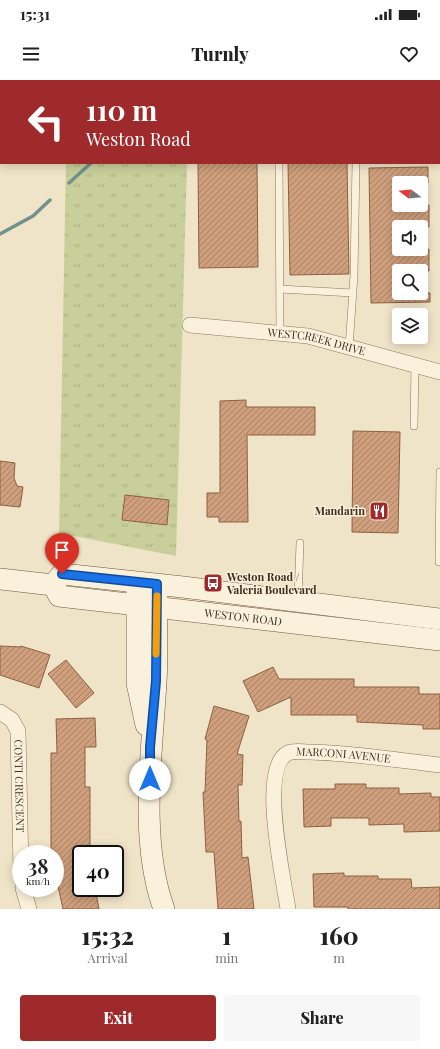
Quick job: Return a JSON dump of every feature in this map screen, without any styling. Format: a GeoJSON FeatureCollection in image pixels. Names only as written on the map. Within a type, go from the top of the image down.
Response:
{"type":"FeatureCollection","features":[{"type":"Feature","properties":{"kind":"main road","name":"WESTON ROAD"},"geometry":{"type":"LineString","coordinates":[[440,619],[62,574],[53,585],[59,596],[440,640]]}},
{"type":"Feature","properties":{"kind":"main road"},"geometry":{"type":"LineString","coordinates":[[0,579],[53,585]]}},
{"type":"Feature","properties":{"kind":"main road"},"geometry":{"type":"LineString","coordinates":[[147,583],[147,606],[137,683],[150,747],[152,855],[156,884],[164,909]]}},
{"type":"Feature","properties":{"kind":"street","name":"WESTCREEK DRIVE"},"geometry":{"type":"LineString","coordinates":[[190,324],[308,336],[440,372]]}},
{"type":"Feature","properties":{"kind":"street","name":"CONTI CRESCENT"},"geometry":{"type":"LineString","coordinates":[[0,712],[12,720],[18,731],[20,845]]}},
{"type":"Feature","properties":{"kind":"street","name":"MARCONI AVENUE"},"geometry":{"type":"LineString","coordinates":[[288,909],[276,835],[274,782],[276,770],[282,758],[289,752],[341,753],[440,765]]}},
{"type":"Feature","properties":{"kind":"street"},"geometry":{"type":"LineString","coordinates":[[26,897],[29,909]]}},
{"type":"Feature","properties":{"kind":"lane"},"geometry":{"type":"LineString","coordinates":[[279,164],[280,333]]}},
{"type":"Feature","properties":{"kind":"lane"},"geometry":{"type":"LineString","coordinates":[[349,348],[353,293],[356,164]]}},
{"type":"Feature","properties":{"kind":"lane"},"geometry":{"type":"LineString","coordinates":[[280,289],[353,293]]}},
{"type":"Feature","properties":{"kind":"lane"},"geometry":{"type":"LineString","coordinates":[[414,426],[415,365]]}},
{"type":"Feature","properties":{"kind":"lane"},"geometry":{"type":"LineString","coordinates":[[439,562],[440,472]]}},
{"type":"Feature","properties":{"kind":"lane"},"geometry":{"type":"LineString","coordinates":[[298,601],[300,543]]}},
{"type":"Feature","properties":{"kind":"green space"},"geometry":{"type":"Polygon","coordinates":[[[66,164],[187,164],[176,556],[59,533],[66,164]]]}},
{"type":"Feature","properties":{"kind":"building"},"geometry":{"type":"Polygon","coordinates":[[[198,164],[257,164],[258,267],[199,268],[198,164]]]}},
{"type":"Feature","properties":{"kind":"building"},"geometry":{"type":"Polygon","coordinates":[[[288,164],[347,164],[349,274],[290,275],[288,164]]]}},
{"type":"Feature","properties":{"kind":"building"},"geometry":{"type":"Polygon","coordinates":[[[428,167],[428,176],[392,176],[392,212],[428,212],[429,205],[429,227],[428,220],[392,220],[392,256],[428,256],[429,249],[429,271],[428,264],[392,264],[392,300],[428,300],[428,293],[430,293],[430,302],[371,303],[369,168],[428,167]]]}},
{"type":"Feature","properties":{"kind":"building"},"geometry":{"type":"Polygon","coordinates":[[[246,400],[246,407],[315,407],[315,435],[247,435],[248,522],[219,522],[219,517],[207,517],[207,493],[220,493],[220,401],[246,400]]]}},
{"type":"Feature","properties":{"kind":"building"},"geometry":{"type":"Polygon","coordinates":[[[353,431],[400,432],[398,533],[352,532],[353,431]]]}},
{"type":"Feature","properties":{"kind":"building"},"geometry":{"type":"Polygon","coordinates":[[[0,461],[15,463],[14,478],[17,486],[23,487],[20,507],[0,505],[0,461]]]}},
{"type":"Feature","properties":{"kind":"building"},"geometry":{"type":"Polygon","coordinates":[[[125,495],[169,500],[167,525],[122,520],[125,495]]]}},
{"type":"Feature","properties":{"kind":"building"},"geometry":{"type":"Polygon","coordinates":[[[0,646],[21,646],[50,655],[39,688],[0,675],[0,646]]]}},
{"type":"Feature","properties":{"kind":"building"},"geometry":{"type":"Polygon","coordinates":[[[66,660],[94,693],[76,708],[48,674],[66,660]]]}},
{"type":"Feature","properties":{"kind":"building"},"geometry":{"type":"Polygon","coordinates":[[[273,667],[279,679],[354,679],[354,687],[419,687],[419,694],[440,694],[440,729],[423,729],[423,725],[357,722],[357,715],[291,715],[291,697],[258,712],[243,681],[273,667]]]}},
{"type":"Feature","properties":{"kind":"building"},"geometry":{"type":"Polygon","coordinates":[[[214,706],[249,716],[237,754],[243,755],[242,785],[238,785],[242,858],[248,857],[254,909],[218,909],[214,852],[206,852],[203,792],[205,792],[207,740],[205,739],[214,706]]]}},
{"type":"Feature","properties":{"kind":"building"},"geometry":{"type":"Polygon","coordinates":[[[95,718],[96,747],[85,747],[85,787],[90,787],[90,845],[72,845],[72,897],[97,897],[99,909],[63,909],[60,897],[64,897],[64,845],[51,845],[51,753],[57,753],[56,719],[95,718]]]}},
{"type":"Feature","properties":{"kind":"building"},"geometry":{"type":"Polygon","coordinates":[[[335,784],[366,784],[366,788],[399,788],[399,794],[431,793],[431,797],[440,797],[440,831],[404,832],[404,824],[369,825],[369,818],[331,818],[331,826],[304,827],[303,789],[335,789],[335,784]]]}},
{"type":"Feature","properties":{"kind":"building"},"geometry":{"type":"Polygon","coordinates":[[[344,873],[344,876],[378,876],[378,879],[411,879],[412,888],[440,887],[440,909],[348,909],[348,907],[314,907],[313,874],[344,873]]]}},
{"type":"Feature","properties":{"kind":"waterway"},"geometry":{"type":"LineString","coordinates":[[69,183],[90,164]]}},
{"type":"Feature","properties":{"kind":"waterway"},"geometry":{"type":"LineString","coordinates":[[0,234],[33,216],[50,200]]}},
{"type":"Feature","properties":{"kind":"slow traffic"},"geometry":{"type":"LineString","coordinates":[[156,654],[157,596]]}},
{"type":"Feature","properties":{"kind":"place","name":"Mandarin"},"geometry":{"type":"Point","coordinates":[379,511]}},
{"type":"Feature","properties":{"kind":"place","name":"Weston Road / Valeria Boulevard"},"geometry":{"type":"Point","coordinates":[213,583]}},
{"type":"Feature","properties":{"kind":"route"},"geometry":{"type":"LineString","coordinates":[[62,574],[157,584],[156,681],[150,747],[150,779]]}}]}
